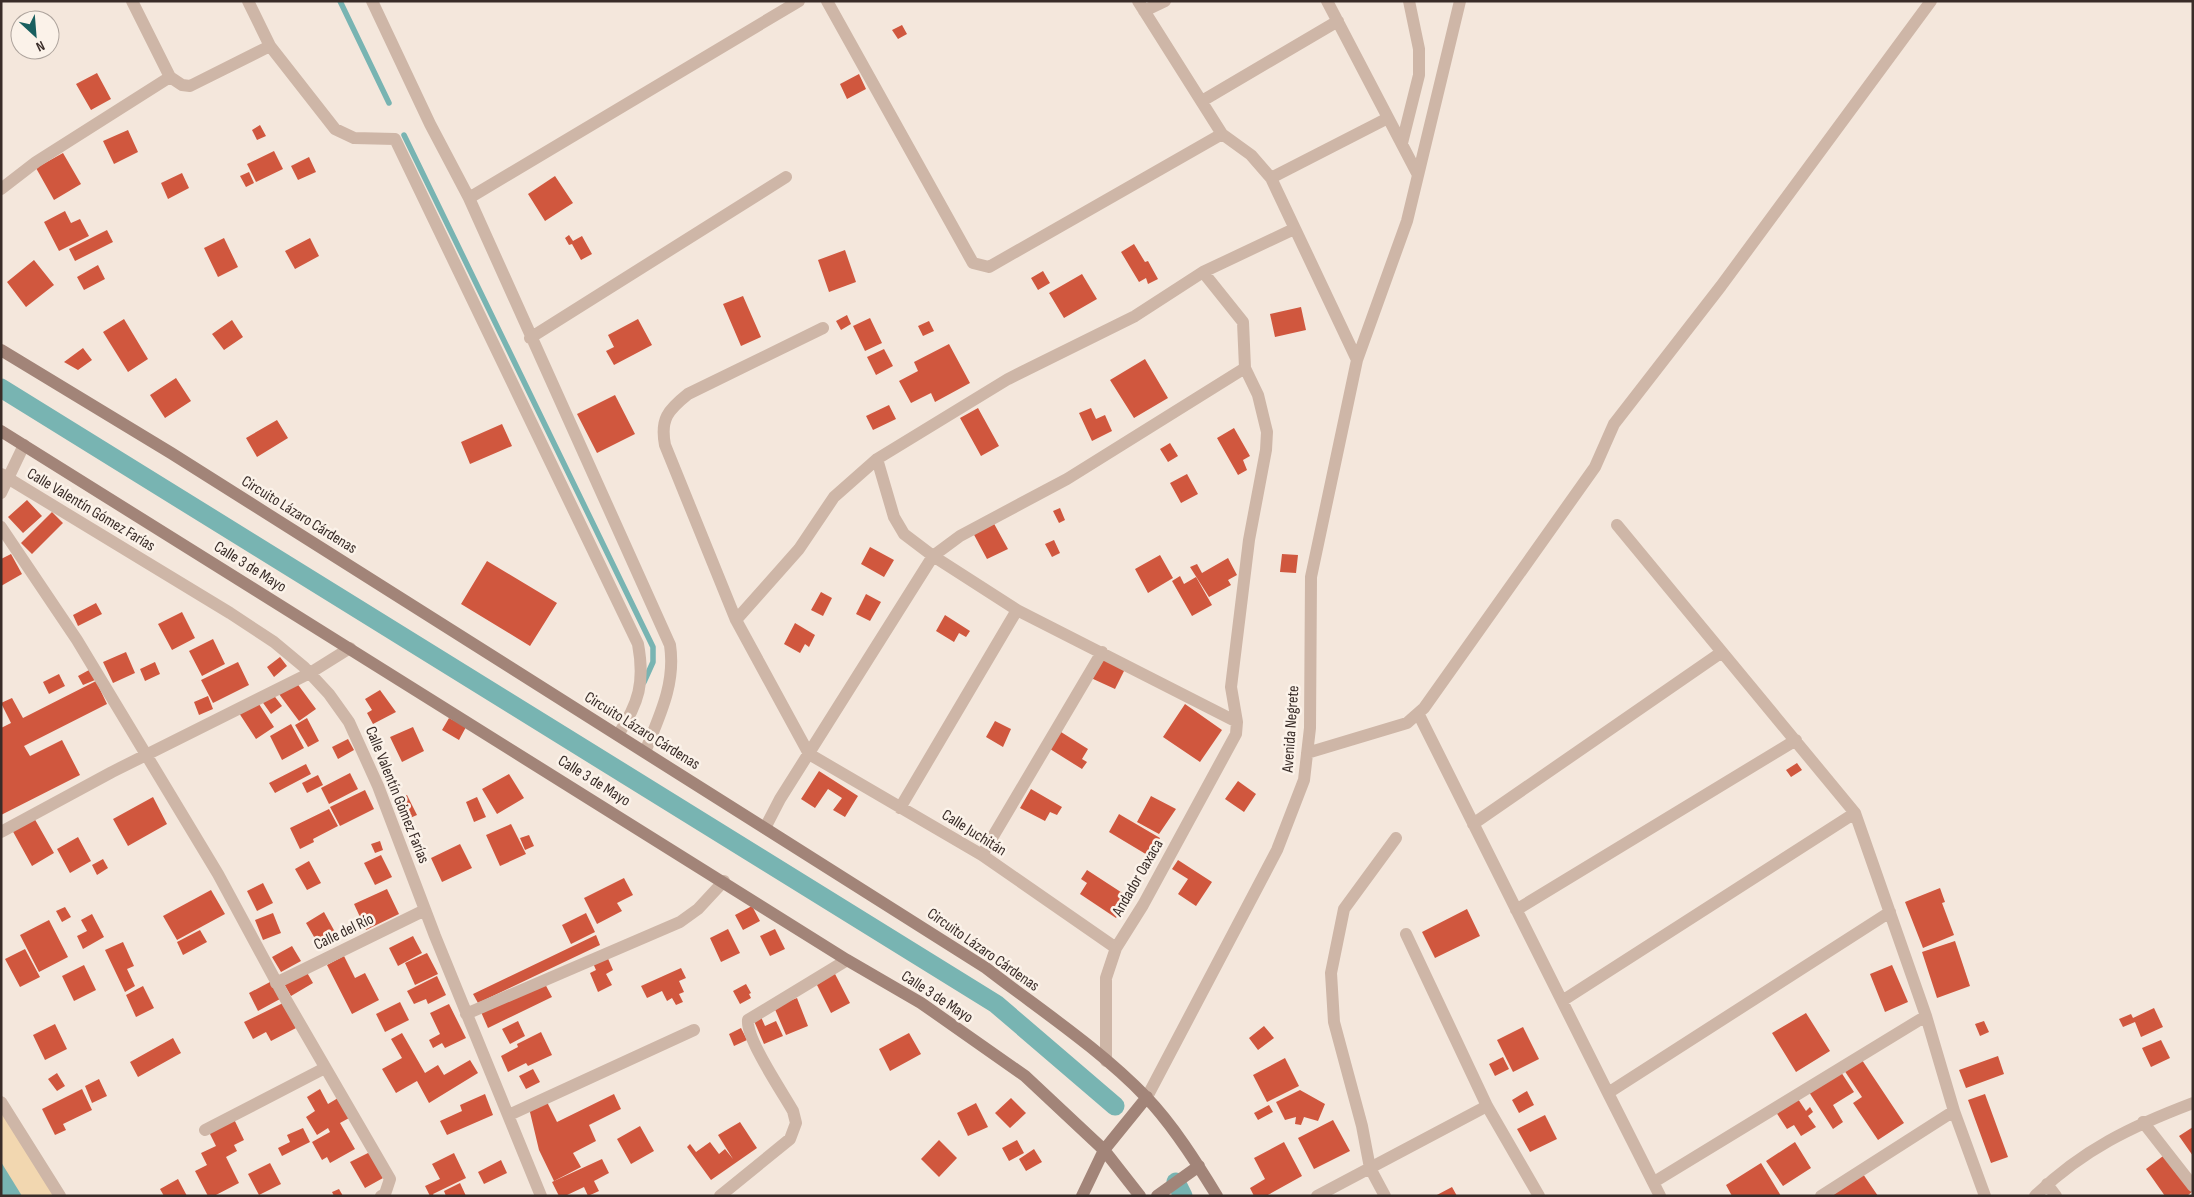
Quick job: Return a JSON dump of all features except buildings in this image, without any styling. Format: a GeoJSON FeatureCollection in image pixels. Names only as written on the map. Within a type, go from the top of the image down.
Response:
{"type":"FeatureCollection","features":[{"type":"Feature","properties":{"kind":"street"},"geometry":{"type":"LineString","coordinates":[[132,1],[170,77],[182,85],[190,86],[270,46]]}},
{"type":"Feature","properties":{"kind":"street"},"geometry":{"type":"LineString","coordinates":[[248,1],[270,46],[335,128],[354,138],[396,139],[638,644],[642,668],[634,709],[618,735]]}},
{"type":"Feature","properties":{"kind":"street"},"geometry":{"type":"LineString","coordinates":[[372,1],[430,124],[469,198],[530,338],[670,645],[672,676],[665,701],[645,752]]}},
{"type":"Feature","properties":{"kind":"street"},"geometry":{"type":"LineString","coordinates":[[469,198],[799,1]]}},
{"type":"Feature","properties":{"kind":"street"},"geometry":{"type":"LineString","coordinates":[[827,1],[973,262],[989,267],[1222,134]]}},
{"type":"Feature","properties":{"kind":"street"},"geometry":{"type":"LineString","coordinates":[[1165,1],[1141,6],[1222,134],[1251,155],[1271,178],[1357,360]]}},
{"type":"Feature","properties":{"kind":"street"},"geometry":{"type":"LineString","coordinates":[[1327,1],[1418,175]]}},
{"type":"Feature","properties":{"kind":"street"},"geometry":{"type":"LineString","coordinates":[[1402,143],[1419,75],[1419,50],[1409,1]]}},
{"type":"Feature","properties":{"kind":"street","name":"Avenida Negrete"},"geometry":{"type":"LineString","coordinates":[[1147,1097],[1277,850],[1304,780],[1310,728],[1311,577],[1357,360],[1406,221],[1460,1]]}},
{"type":"Feature","properties":{"kind":"street"},"geometry":{"type":"LineString","coordinates":[[1307,753],[1407,723],[1424,708],[1595,467],[1614,424],[1721,286],[1931,1]]}},
{"type":"Feature","properties":{"kind":"street"},"geometry":{"type":"LineString","coordinates":[[1202,101],[1338,21]]}},
{"type":"Feature","properties":{"kind":"street"},"geometry":{"type":"LineString","coordinates":[[1,189],[36,162],[170,77]]}},
{"type":"Feature","properties":{"kind":"street"},"geometry":{"type":"LineString","coordinates":[[1271,178],[1388,118]]}},
{"type":"Feature","properties":{"kind":"street"},"geometry":{"type":"LineString","coordinates":[[530,338],[786,177]]}},
{"type":"Feature","properties":{"kind":"street"},"geometry":{"type":"LineString","coordinates":[[736,620],[799,549],[834,497],[877,459],[1008,379],[1135,316],[1203,272],[1294,229]]}},
{"type":"Feature","properties":{"kind":"street"},"geometry":{"type":"LineString","coordinates":[[1203,272],[1243,322],[1245,368],[1258,395],[1267,432],[1266,450],[1249,540],[1231,687],[1237,722]]}},
{"type":"Feature","properties":{"kind":"street"},"geometry":{"type":"LineString","coordinates":[[809,754],[736,620],[676,475],[665,445],[662,430],[673,406],[688,394],[823,328]]}},
{"type":"Feature","properties":{"kind":"street","name":"Circuito Lázaro Cárdenas"},"geometry":{"type":"LineString","coordinates":[[1,350],[171,453],[986,968],[1106,1061],[1147,1097],[1199,1166],[1217,1196]]}},
{"type":"Feature","properties":{"kind":"street"},"geometry":{"type":"LineString","coordinates":[[765,828],[780,799],[933,556],[960,536],[1067,479],[1245,368]]}},
{"type":"Feature","properties":{"kind":"street","name":"Calle 3 de Mayo"},"geometry":{"type":"LineString","coordinates":[[1,431],[724,881],[847,960],[921,1003],[1025,1076],[1104,1150],[1140,1196]]}},
{"type":"Feature","properties":{"kind":"street"},"geometry":{"type":"LineString","coordinates":[[1,493],[4,476],[24,445]]}},
{"type":"Feature","properties":{"kind":"street"},"geometry":{"type":"LineString","coordinates":[[877,459],[894,517],[904,534],[933,556],[1017,610],[1237,722]]}},
{"type":"Feature","properties":{"kind":"street","name":"Calle Valentín Gómez Farías"},"geometry":{"type":"LineString","coordinates":[[4,476],[230,613],[274,642],[310,673],[349,722],[378,786],[466,1014],[541,1196]]}},
{"type":"Feature","properties":{"kind":"street"},"geometry":{"type":"LineString","coordinates":[[1617,526],[1796,740],[1855,814],[1926,1016],[1954,1111],[1985,1196]]}},
{"type":"Feature","properties":{"kind":"street"},"geometry":{"type":"LineString","coordinates":[[1,527],[77,640],[218,874],[276,983],[390,1179],[385,1194],[382,1196]]}},
{"type":"Feature","properties":{"kind":"street"},"geometry":{"type":"LineString","coordinates":[[900,808],[1017,610]]}},
{"type":"Feature","properties":{"kind":"street"},"geometry":{"type":"LineString","coordinates":[[1,832],[112,772],[146,757],[310,673],[350,648]]}},
{"type":"Feature","properties":{"kind":"street"},"geometry":{"type":"LineString","coordinates":[[982,855],[1102,652]]}},
{"type":"Feature","properties":{"kind":"street"},"geometry":{"type":"LineString","coordinates":[[1474,824],[1722,652]]}},
{"type":"Feature","properties":{"kind":"street"},"geometry":{"type":"LineString","coordinates":[[1418,713],[1660,1196]]}},
{"type":"Feature","properties":{"kind":"street","name":"Andador Oaxaca"},"geometry":{"type":"LineString","coordinates":[[1106,1061],[1106,978],[1116,948],[1143,905],[1236,734],[1237,722]]}},
{"type":"Feature","properties":{"kind":"street"},"geometry":{"type":"LineString","coordinates":[[1516,910],[1796,740]]}},
{"type":"Feature","properties":{"kind":"street","name":"Calle Juchitán"},"geometry":{"type":"LineString","coordinates":[[809,754],[982,855],[1116,948]]}},
{"type":"Feature","properties":{"kind":"street"},"geometry":{"type":"LineString","coordinates":[[1562,1001],[1855,814]]}},
{"type":"Feature","properties":{"kind":"street"},"geometry":{"type":"LineString","coordinates":[[1385,1196],[1370,1168],[1362,1126],[1334,1022],[1331,973],[1344,909],[1396,838]]}},
{"type":"Feature","properties":{"kind":"street"},"geometry":{"type":"LineString","coordinates":[[466,1014],[680,922],[698,909],[724,881]]}},
{"type":"Feature","properties":{"kind":"street","name":"Calle del Río"},"geometry":{"type":"LineString","coordinates":[[276,983],[426,910]]}},
{"type":"Feature","properties":{"kind":"street"},"geometry":{"type":"LineString","coordinates":[[1608,1093],[1890,912]]}},
{"type":"Feature","properties":{"kind":"street"},"geometry":{"type":"LineString","coordinates":[[1406,934],[1487,1106],[1539,1196]]}},
{"type":"Feature","properties":{"kind":"street"},"geometry":{"type":"LineString","coordinates":[[720,1196],[790,1139],[796,1123],[793,1111],[753,1040],[748,1028],[748,1020],[847,960]]}},
{"type":"Feature","properties":{"kind":"street"},"geometry":{"type":"LineString","coordinates":[[1654,1182],[1926,1016]]}},
{"type":"Feature","properties":{"kind":"street"},"geometry":{"type":"LineString","coordinates":[[509,1115],[694,1030]]}},
{"type":"Feature","properties":{"kind":"street"},"geometry":{"type":"LineString","coordinates":[[204,1130],[325,1068]]}},
{"type":"Feature","properties":{"kind":"street"},"geometry":{"type":"LineString","coordinates":[[1082,1196],[1104,1150],[1147,1097]]}},
{"type":"Feature","properties":{"kind":"street"},"geometry":{"type":"LineString","coordinates":[[1,1102],[60,1196]]}},
{"type":"Feature","properties":{"kind":"street"},"geometry":{"type":"LineString","coordinates":[[2035,1196],[2047,1184],[2091,1150],[2143,1122],[2193,1103]]}},
{"type":"Feature","properties":{"kind":"street"},"geometry":{"type":"LineString","coordinates":[[1317,1196],[1487,1106]]}},
{"type":"Feature","properties":{"kind":"street"},"geometry":{"type":"LineString","coordinates":[[1821,1196],[1954,1111]]}},
{"type":"Feature","properties":{"kind":"street"},"geometry":{"type":"LineString","coordinates":[[2143,1122],[2193,1186]]}},
{"type":"Feature","properties":{"kind":"street"},"geometry":{"type":"LineString","coordinates":[[1157,1196],[1199,1166]]}},
{"type":"Feature","properties":{"kind":"street"},"geometry":{"type":"LineString","coordinates":[[2047,1184],[2056,1196]]}},
{"type":"Feature","properties":{"kind":"sand"},"geometry":{"type":"Polygon","coordinates":[[[1,1102],[60,1196],[1,1196],[1,1102]]]}},
{"type":"Feature","properties":{"kind":"water"},"geometry":{"type":"Polygon","coordinates":[[[1,1162],[22,1196],[1,1196],[1,1162]]]}},
{"type":"Feature","properties":{"kind":"waterway"},"geometry":{"type":"LineString","coordinates":[[340,1],[389,103]]}},
{"type":"Feature","properties":{"kind":"waterway"},"geometry":{"type":"LineString","coordinates":[[404,135],[653,647],[653,662],[644,682]]}},
{"type":"Feature","properties":{"kind":"waterway"},"geometry":{"type":"LineString","coordinates":[[1,388],[996,1004],[1115,1106]]}},
{"type":"Feature","properties":{"kind":"waterway"},"geometry":{"type":"LineString","coordinates":[[1176,1182],[1183,1196]]}}]}
